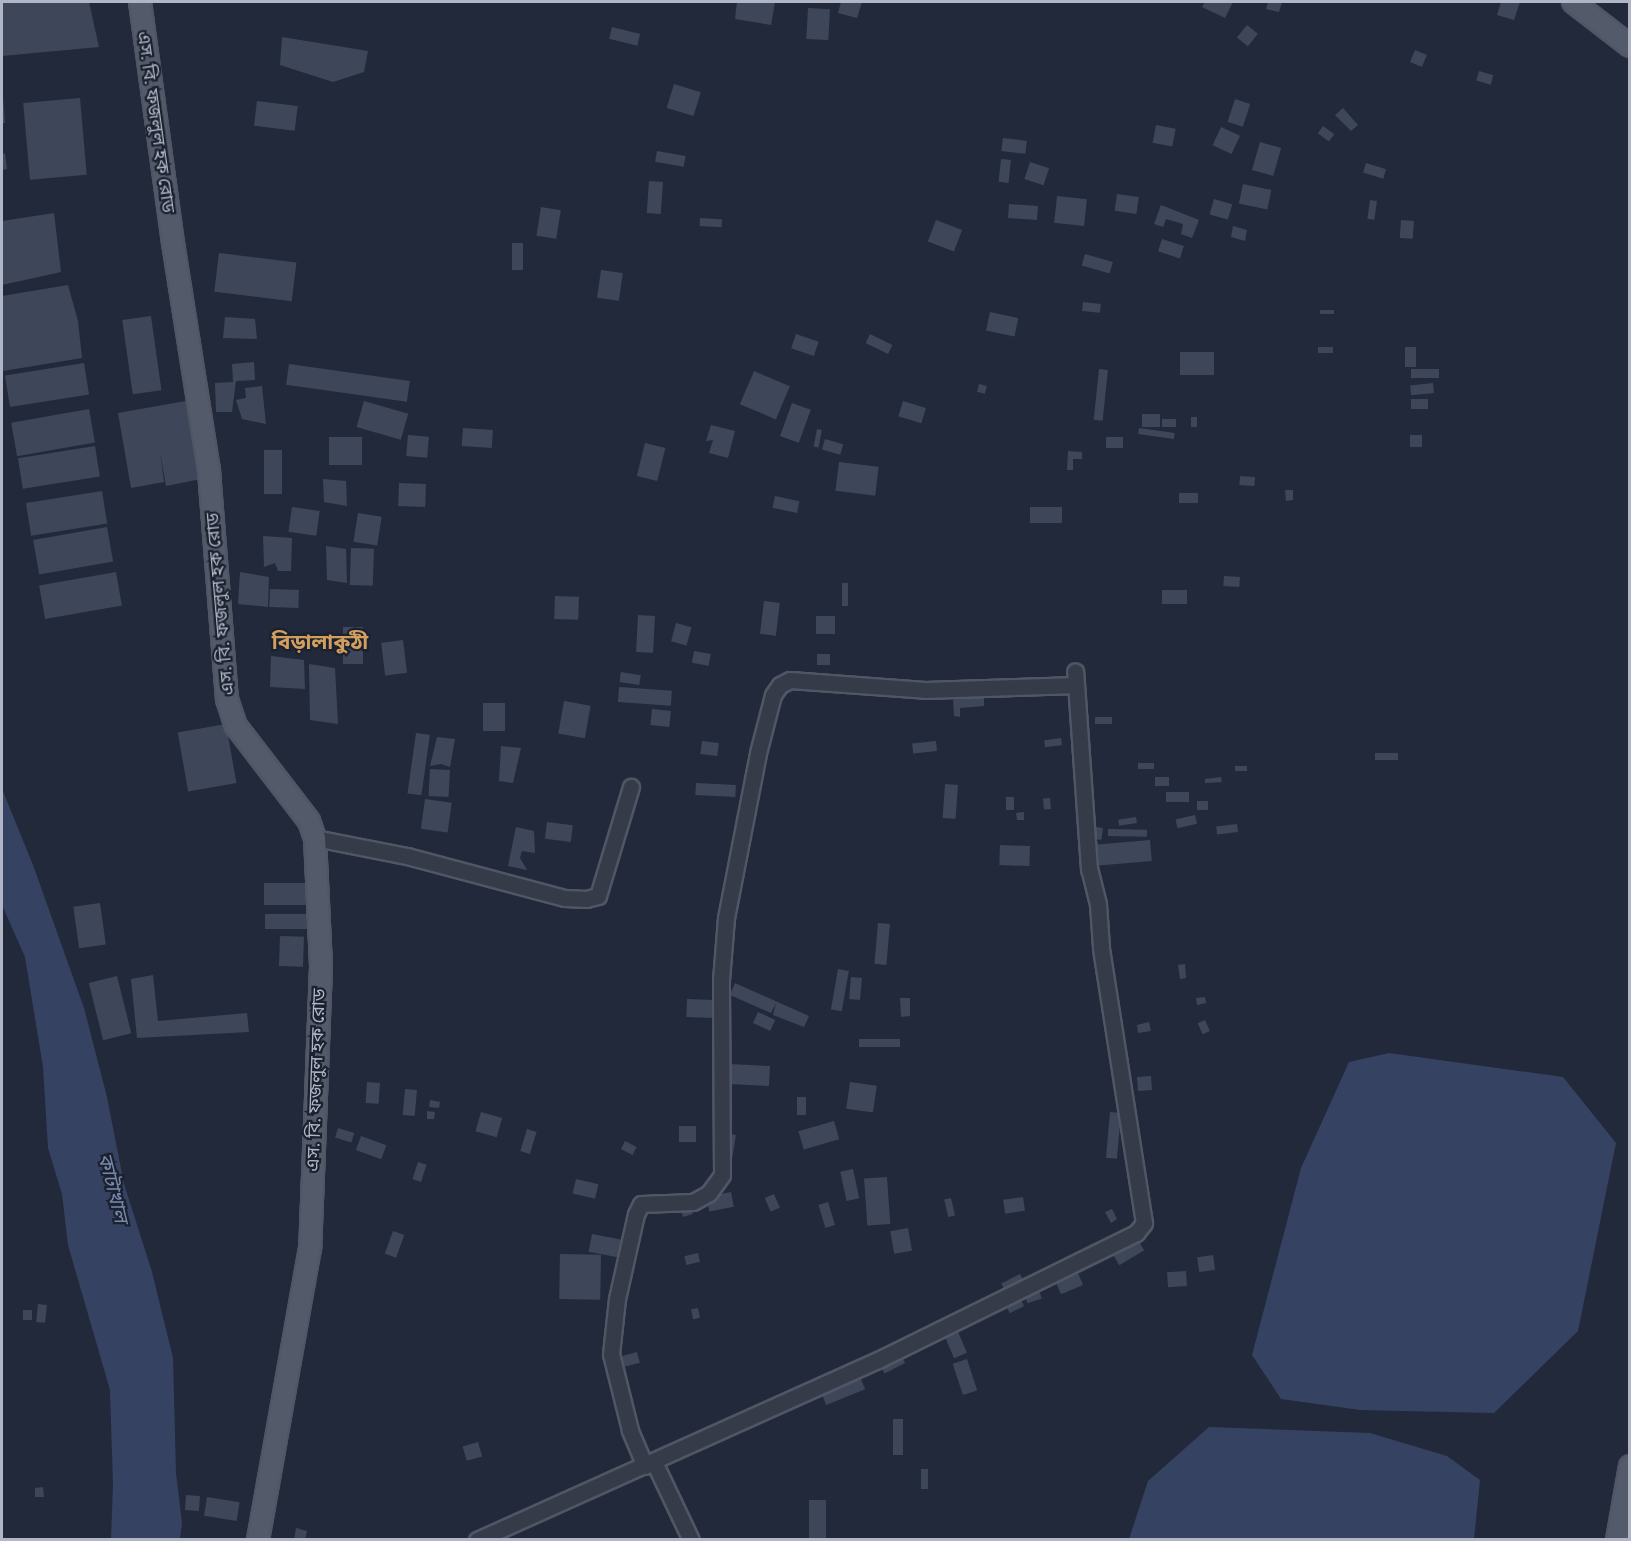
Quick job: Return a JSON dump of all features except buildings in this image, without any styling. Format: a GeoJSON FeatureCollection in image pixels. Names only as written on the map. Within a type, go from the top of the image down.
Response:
{"type":"FeatureCollection","features":[{"type":"Feature","properties":{"kind":"main road","name":"এস. বি. ফজলুল হক রোড"},"geometry":{"type":"LineString","coordinates":[[140,2],[171,231],[209,471],[227,699],[236,726],[309,821],[315,838],[321,967],[310,1248],[258,1539]]}},
{"type":"Feature","properties":{"kind":"main road"},"geometry":{"type":"LineString","coordinates":[[1573,2],[1629,46]]}},
{"type":"Feature","properties":{"kind":"main road"},"geometry":{"type":"LineString","coordinates":[[1617,1539],[1629,1466]]}},
{"type":"Feature","properties":{"kind":"street"},"geometry":{"type":"LineString","coordinates":[[477,1539],[650,1464],[889,1355],[1136,1233],[1144,1223],[1101,947],[1098,904],[1089,869],[1076,678],[925,690],[790,680],[780,685],[773,695],[758,753],[726,918],[721,980],[722,1175],[709,1192],[693,1202],[641,1204],[636,1214],[616,1299],[611,1354],[630,1430],[650,1464],[691,1539]]}},
{"type":"Feature","properties":{"kind":"street"},"geometry":{"type":"LineString","coordinates":[[315,838],[407,856],[565,898],[586,899],[598,896],[631,787]]}},
{"type":"Feature","properties":{"kind":"water","name":"কাটাখাল"},"geometry":{"type":"Polygon","coordinates":[[[2,789],[33,865],[84,1008],[107,1097],[124,1184],[152,1272],[173,1358],[176,1473],[182,1523],[180,1539],[111,1539],[113,1485],[110,1390],[68,1245],[62,1194],[48,1148],[43,1067],[25,957],[2,905],[2,789]]]}},
{"type":"Feature","properties":{"kind":"water"},"geometry":{"type":"Polygon","coordinates":[[[1389,1053],[1563,1077],[1616,1143],[1578,1331],[1494,1413],[1360,1410],[1281,1399],[1252,1355],[1301,1168],[1349,1062],[1389,1053]]]}},
{"type":"Feature","properties":{"kind":"water"},"geometry":{"type":"Polygon","coordinates":[[[1209,1427],[1370,1433],[1447,1456],[1480,1480],[1474,1539],[1129,1539],[1148,1481],[1209,1427]]]}},
{"type":"Feature","properties":{"kind":"district","name":"বিড়ালাকুঠী"},"geometry":{"type":"Point","coordinates":[320,642]}}]}
